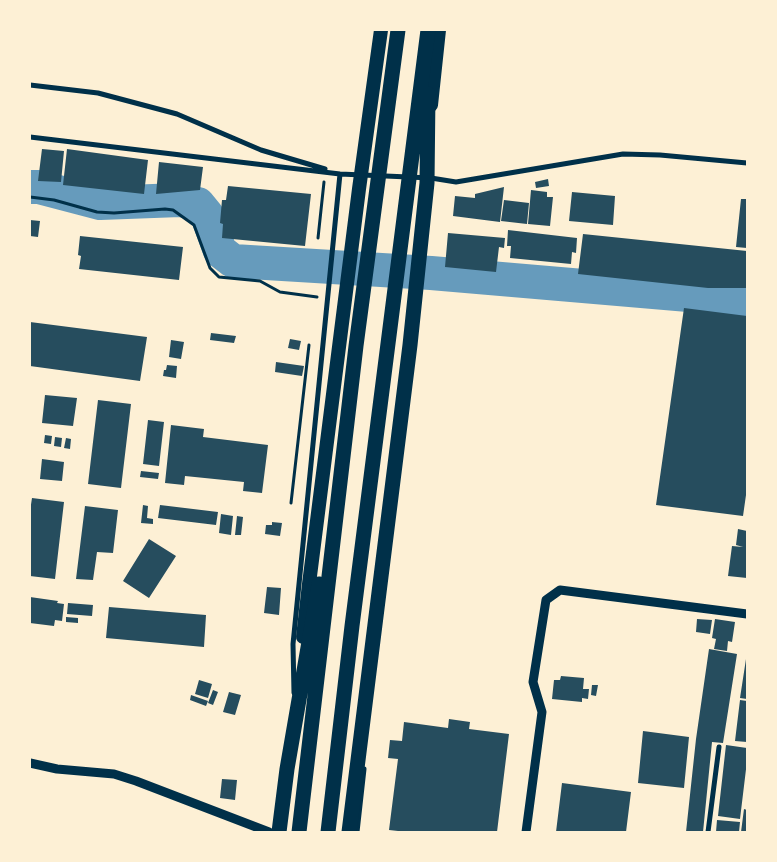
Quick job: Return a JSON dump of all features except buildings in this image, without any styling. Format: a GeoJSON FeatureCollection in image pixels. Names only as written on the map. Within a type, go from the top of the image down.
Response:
{"type":"FeatureCollection","features":[{"type":"Feature","properties":{"kind":"highway"},"geometry":{"type":"LineString","coordinates":[[284,832],[309,584],[381,30]]}},
{"type":"Feature","properties":{"kind":"highway"},"geometry":{"type":"LineString","coordinates":[[299,832],[356,346],[398,30]]}},
{"type":"Feature","properties":{"kind":"highway"},"geometry":{"type":"LineString","coordinates":[[328,832],[352,626],[428,30]]}},
{"type":"Feature","properties":{"kind":"highway"},"geometry":{"type":"LineString","coordinates":[[349,832],[410,345],[427,183],[428,30]]}},
{"type":"Feature","properties":{"kind":"highway"},"geometry":{"type":"LineString","coordinates":[[353,832],[375,587],[439,30]]}},
{"type":"Feature","properties":{"kind":"highway"},"geometry":{"type":"LineString","coordinates":[[279,832],[287,770],[314,616],[356,346]]}},
{"type":"Feature","properties":{"kind":"street"},"geometry":{"type":"LineString","coordinates":[[30,85],[98,93],[177,114],[261,150],[340,174]]}},
{"type":"Feature","properties":{"kind":"street"},"geometry":{"type":"LineString","coordinates":[[30,137],[340,174],[431,178],[456,182],[623,154],[660,155],[747,164]]}},
{"type":"Feature","properties":{"kind":"street"},"geometry":{"type":"LineString","coordinates":[[294,732],[293,644],[340,174]]}},
{"type":"Feature","properties":{"kind":"street"},"geometry":{"type":"LineString","coordinates":[[378,654],[431,178]]}},
{"type":"Feature","properties":{"kind":"street"},"geometry":{"type":"LineString","coordinates":[[526,832],[542,712],[534,682],[546,600],[560,590],[747,614]]}},
{"type":"Feature","properties":{"kind":"street"},"geometry":{"type":"LineString","coordinates":[[708,832],[719,747]]}},
{"type":"Feature","properties":{"kind":"street"},"geometry":{"type":"LineString","coordinates":[[30,763],[57,769],[114,774],[269,832]]}},
{"type":"Feature","properties":{"kind":"street"},"geometry":{"type":"LineString","coordinates":[[357,832],[365,763]]}},
{"type":"Feature","properties":{"kind":"path"},"geometry":{"type":"LineString","coordinates":[[318,238],[324,182]]}},
{"type":"Feature","properties":{"kind":"path"},"geometry":{"type":"LineString","coordinates":[[30,197],[54,200],[97,212],[174,210],[194,225],[210,268],[219,277],[260,281],[280,292],[328,299]]}},
{"type":"Feature","properties":{"kind":"path"},"geometry":{"type":"LineString","coordinates":[[290,503],[309,345]]}},
{"type":"Feature","properties":{"kind":"waterway"},"geometry":{"type":"LineString","coordinates":[[30,187],[39,187],[100,203],[180,200],[198,204],[207,215],[220,251],[233,261],[431,273],[747,300]]}}]}
